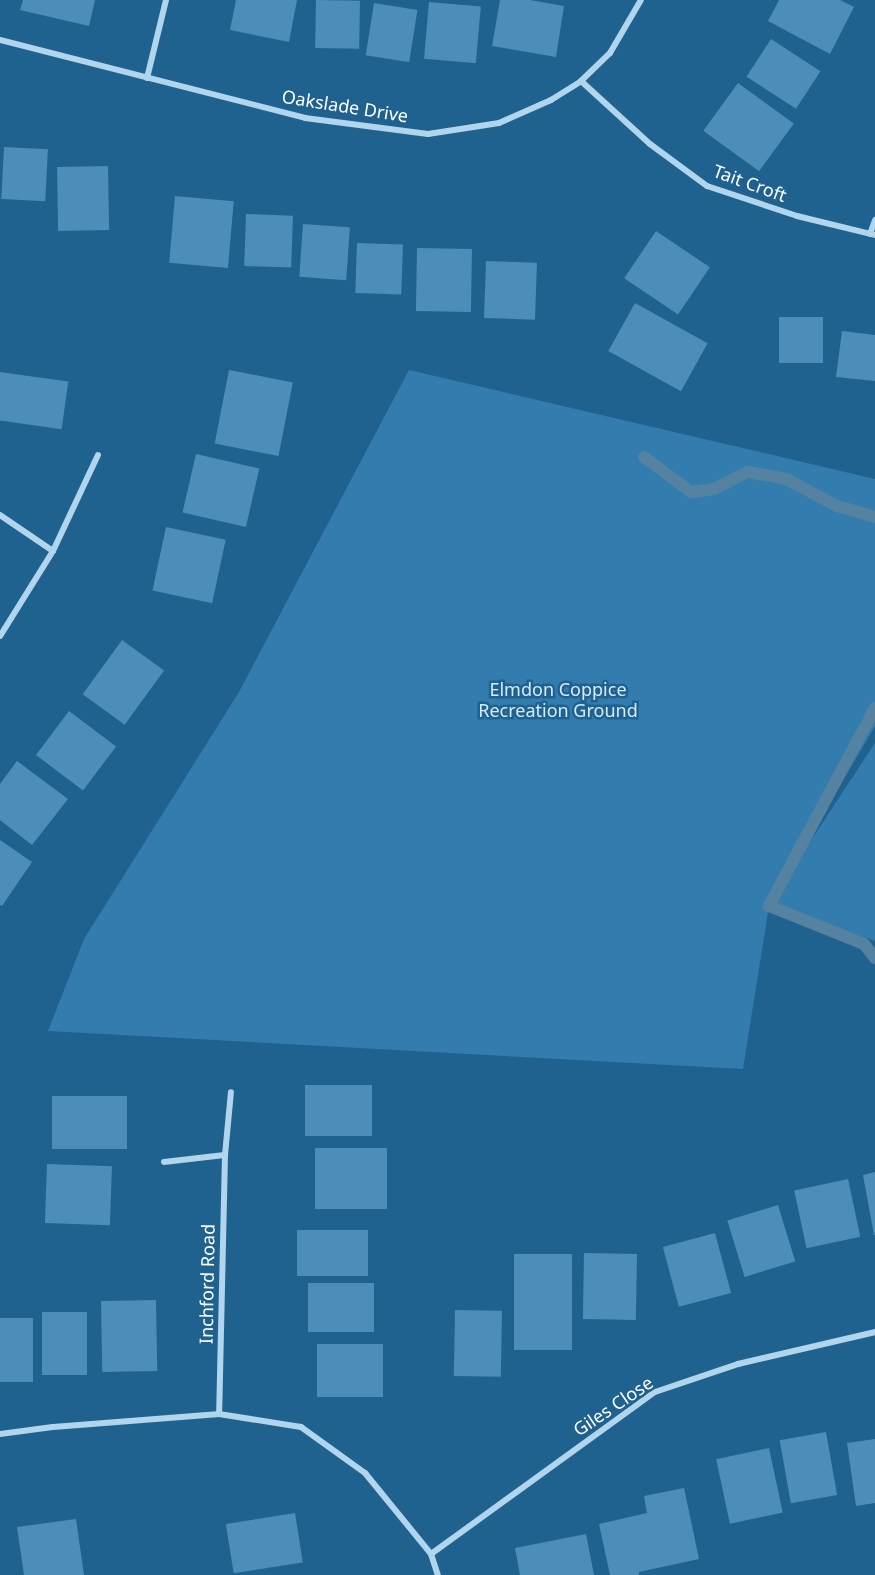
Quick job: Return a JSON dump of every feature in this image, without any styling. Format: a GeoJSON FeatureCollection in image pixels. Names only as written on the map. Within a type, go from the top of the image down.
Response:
{"type":"FeatureCollection","features":[{"type":"Feature","properties":{"kind":"street"},"geometry":{"type":"LineString","coordinates":[[147,78],[166,0]]}},
{"type":"Feature","properties":{"kind":"street","name":"Oakslade Drive"},"geometry":{"type":"LineString","coordinates":[[0,40],[305,118],[428,134],[499,123],[551,100],[581,81],[610,52],[641,0]]}},
{"type":"Feature","properties":{"kind":"street","name":"Tait Croft"},"geometry":{"type":"LineString","coordinates":[[581,81],[650,144],[707,186],[797,216],[873,234],[875,220]]}},
{"type":"Feature","properties":{"kind":"street"},"geometry":{"type":"LineString","coordinates":[[0,636],[53,551],[98,455]]}},
{"type":"Feature","properties":{"kind":"street"},"geometry":{"type":"LineString","coordinates":[[0,515],[53,551]]}},
{"type":"Feature","properties":{"kind":"street","name":"Inchford Road"},"geometry":{"type":"LineString","coordinates":[[219,1414],[225,1155],[231,1092]]}},
{"type":"Feature","properties":{"kind":"street"},"geometry":{"type":"LineString","coordinates":[[164,1162],[225,1155]]}},
{"type":"Feature","properties":{"kind":"street","name":"Giles Close"},"geometry":{"type":"LineString","coordinates":[[431,1554],[655,1392],[738,1364],[875,1332]]}},
{"type":"Feature","properties":{"kind":"street"},"geometry":{"type":"LineString","coordinates":[[0,1434],[53,1427],[219,1414],[301,1427],[365,1473],[431,1554],[438,1575]]}},
{"type":"Feature","properties":{"kind":"green space","name":"Elmdon Coppice Recreation Ground"},"geometry":{"type":"Polygon","coordinates":[[[409,370],[875,479],[875,726],[779,889],[875,743],[875,941],[769,906],[743,1069],[48,1031],[84,939],[239,692],[409,370]]]}},
{"type":"Feature","properties":{"kind":"building"},"geometry":{"type":"Polygon","coordinates":[[[23,0],[95,0],[89,26],[20,10],[23,0]]]}},
{"type":"Feature","properties":{"kind":"building"},"geometry":{"type":"Polygon","coordinates":[[[236,0],[297,0],[289,42],[230,30],[236,0]]]}},
{"type":"Feature","properties":{"kind":"building"},"geometry":{"type":"Polygon","coordinates":[[[316,0],[360,1],[359,49],[315,48],[316,0]]]}},
{"type":"Feature","properties":{"kind":"building"},"geometry":{"type":"Polygon","coordinates":[[[500,0],[530,0],[564,6],[556,57],[492,46],[500,0]]]}},
{"type":"Feature","properties":{"kind":"building"},"geometry":{"type":"Polygon","coordinates":[[[779,0],[840,0],[854,7],[830,54],[768,21],[779,0]]]}},
{"type":"Feature","properties":{"kind":"building"},"geometry":{"type":"Polygon","coordinates":[[[429,2],[481,7],[476,63],[424,59],[429,2]]]}},
{"type":"Feature","properties":{"kind":"building"},"geometry":{"type":"Polygon","coordinates":[[[374,3],[417,10],[409,62],[366,55],[374,3]]]}},
{"type":"Feature","properties":{"kind":"building"},"geometry":{"type":"Polygon","coordinates":[[[771,39],[820,71],[796,109],[746,77],[771,39]]]}},
{"type":"Feature","properties":{"kind":"building"},"geometry":{"type":"Polygon","coordinates":[[[738,83],[794,124],[759,171],[703,131],[738,83]]]}},
{"type":"Feature","properties":{"kind":"building"},"geometry":{"type":"Polygon","coordinates":[[[4,147],[48,149],[45,201],[1,199],[4,147]]]}},
{"type":"Feature","properties":{"kind":"building"},"geometry":{"type":"Polygon","coordinates":[[[108,166],[109,230],[58,231],[57,167],[108,166]]]}},
{"type":"Feature","properties":{"kind":"building"},"geometry":{"type":"Polygon","coordinates":[[[175,196],[234,201],[228,268],[169,263],[175,196]]]}},
{"type":"Feature","properties":{"kind":"building"},"geometry":{"type":"Polygon","coordinates":[[[246,214],[293,216],[291,268],[244,266],[246,214]]]}},
{"type":"Feature","properties":{"kind":"building"},"geometry":{"type":"Polygon","coordinates":[[[303,224],[350,227],[346,280],[299,277],[303,224]]]}},
{"type":"Feature","properties":{"kind":"building"},"geometry":{"type":"Polygon","coordinates":[[[656,231],[710,267],[678,315],[624,278],[656,231]]]}},
{"type":"Feature","properties":{"kind":"building"},"geometry":{"type":"Polygon","coordinates":[[[357,243],[403,245],[401,295],[355,293],[357,243]]]}},
{"type":"Feature","properties":{"kind":"building"},"geometry":{"type":"Polygon","coordinates":[[[417,248],[472,249],[471,312],[416,311],[417,248]]]}},
{"type":"Feature","properties":{"kind":"building"},"geometry":{"type":"Polygon","coordinates":[[[486,261],[537,263],[535,320],[484,318],[486,261]]]}},
{"type":"Feature","properties":{"kind":"building"},"geometry":{"type":"Polygon","coordinates":[[[635,303],[708,343],[681,391],[608,351],[635,303]]]}},
{"type":"Feature","properties":{"kind":"building"},"geometry":{"type":"Polygon","coordinates":[[[779,317],[823,317],[823,363],[779,363],[779,317]]]}},
{"type":"Feature","properties":{"kind":"building"},"geometry":{"type":"Polygon","coordinates":[[[842,331],[875,335],[875,381],[836,377],[842,331]]]}},
{"type":"Feature","properties":{"kind":"building"},"geometry":{"type":"Polygon","coordinates":[[[229,370],[293,382],[278,456],[215,444],[229,370]]]}},
{"type":"Feature","properties":{"kind":"building"},"geometry":{"type":"Polygon","coordinates":[[[0,372],[68,382],[62,429],[0,420],[0,372]]]}},
{"type":"Feature","properties":{"kind":"building"},"geometry":{"type":"Polygon","coordinates":[[[196,454],[259,469],[246,527],[183,512],[196,454]]]}},
{"type":"Feature","properties":{"kind":"building"},"geometry":{"type":"Polygon","coordinates":[[[166,527],[226,540],[212,603],[152,591],[166,527]]]}},
{"type":"Feature","properties":{"kind":"building"},"geometry":{"type":"Polygon","coordinates":[[[122,640],[164,671],[125,725],[83,694],[122,640]]]}},
{"type":"Feature","properties":{"kind":"building"},"geometry":{"type":"Polygon","coordinates":[[[69,711],[116,747],[83,790],[36,755],[69,711]]]}},
{"type":"Feature","properties":{"kind":"building"},"geometry":{"type":"Polygon","coordinates":[[[17,761],[68,799],[32,845],[0,820],[0,784],[17,761]]]}},
{"type":"Feature","properties":{"kind":"building"},"geometry":{"type":"Polygon","coordinates":[[[0,840],[32,862],[2,906],[0,905],[0,840]]]}},
{"type":"Feature","properties":{"kind":"building"},"geometry":{"type":"Polygon","coordinates":[[[305,1085],[372,1085],[372,1136],[305,1136],[305,1085]]]}},
{"type":"Feature","properties":{"kind":"building"},"geometry":{"type":"Polygon","coordinates":[[[52,1096],[127,1096],[127,1149],[52,1149],[52,1096]]]}},
{"type":"Feature","properties":{"kind":"building"},"geometry":{"type":"Polygon","coordinates":[[[315,1148],[387,1148],[387,1209],[315,1209],[315,1148]]]}},
{"type":"Feature","properties":{"kind":"building"},"geometry":{"type":"Polygon","coordinates":[[[47,1164],[112,1166],[110,1225],[45,1223],[47,1164]]]}},
{"type":"Feature","properties":{"kind":"building"},"geometry":{"type":"Polygon","coordinates":[[[875,1172],[875,1235],[874,1235],[863,1175],[875,1172]]]}},
{"type":"Feature","properties":{"kind":"building"},"geometry":{"type":"Polygon","coordinates":[[[848,1179],[860,1237],[806,1248],[794,1190],[848,1179]]]}},
{"type":"Feature","properties":{"kind":"building"},"geometry":{"type":"Polygon","coordinates":[[[778,1205],[795,1261],[745,1277],[727,1220],[778,1205]]]}},
{"type":"Feature","properties":{"kind":"building"},"geometry":{"type":"Polygon","coordinates":[[[297,1230],[368,1230],[368,1276],[297,1276],[297,1230]]]}},
{"type":"Feature","properties":{"kind":"building"},"geometry":{"type":"Polygon","coordinates":[[[715,1233],[731,1293],[679,1307],[663,1247],[715,1233]]]}},
{"type":"Feature","properties":{"kind":"building"},"geometry":{"type":"Polygon","coordinates":[[[584,1253],[637,1254],[636,1320],[583,1319],[584,1253]]]}},
{"type":"Feature","properties":{"kind":"building"},"geometry":{"type":"Polygon","coordinates":[[[514,1254],[572,1254],[572,1350],[514,1350],[514,1254]]]}},
{"type":"Feature","properties":{"kind":"building"},"geometry":{"type":"Polygon","coordinates":[[[308,1283],[374,1283],[374,1332],[308,1332],[308,1283]]]}},
{"type":"Feature","properties":{"kind":"building"},"geometry":{"type":"Polygon","coordinates":[[[156,1300],[157,1371],[102,1372],[101,1301],[156,1300]]]}},
{"type":"Feature","properties":{"kind":"building"},"geometry":{"type":"Polygon","coordinates":[[[455,1310],[502,1311],[501,1377],[454,1376],[455,1310]]]}},
{"type":"Feature","properties":{"kind":"building"},"geometry":{"type":"Polygon","coordinates":[[[42,1312],[87,1312],[87,1375],[42,1375],[42,1312]]]}},
{"type":"Feature","properties":{"kind":"building"},"geometry":{"type":"Polygon","coordinates":[[[0,1318],[33,1318],[33,1382],[0,1382],[0,1318]]]}},
{"type":"Feature","properties":{"kind":"building"},"geometry":{"type":"Polygon","coordinates":[[[317,1344],[383,1344],[383,1397],[317,1397],[317,1344]]]}},
{"type":"Feature","properties":{"kind":"building"},"geometry":{"type":"Polygon","coordinates":[[[826,1432],[837,1495],[791,1503],[780,1440],[826,1432]]]}},
{"type":"Feature","properties":{"kind":"building"},"geometry":{"type":"Polygon","coordinates":[[[875,1439],[875,1503],[856,1506],[847,1443],[875,1439]]]}},
{"type":"Feature","properties":{"kind":"building"},"geometry":{"type":"Polygon","coordinates":[[[769,1448],[783,1513],[730,1524],[716,1459],[769,1448]]]}},
{"type":"Feature","properties":{"kind":"building"},"geometry":{"type":"Polygon","coordinates":[[[684,1488],[699,1559],[639,1572],[639,1575],[610,1575],[599,1524],[647,1513],[644,1496],[684,1488]]]}},
{"type":"Feature","properties":{"kind":"building"},"geometry":{"type":"Polygon","coordinates":[[[295,1513],[303,1562],[234,1573],[226,1524],[295,1513]]]}},
{"type":"Feature","properties":{"kind":"building"},"geometry":{"type":"Polygon","coordinates":[[[76,1519],[84,1575],[24,1575],[17,1527],[76,1519]]]}},
{"type":"Feature","properties":{"kind":"building"},"geometry":{"type":"Polygon","coordinates":[[[586,1534],[594,1575],[520,1575],[515,1548],[586,1534]]]}},
{"type":"Feature","properties":{"kind":"waterway"},"geometry":{"type":"LineString","coordinates":[[644,457],[691,492],[714,489],[748,472],[786,479],[837,506],[875,517]]}},
{"type":"Feature","properties":{"kind":"waterway"},"geometry":{"type":"LineString","coordinates":[[875,708],[769,906],[864,944],[875,958]]}}]}
